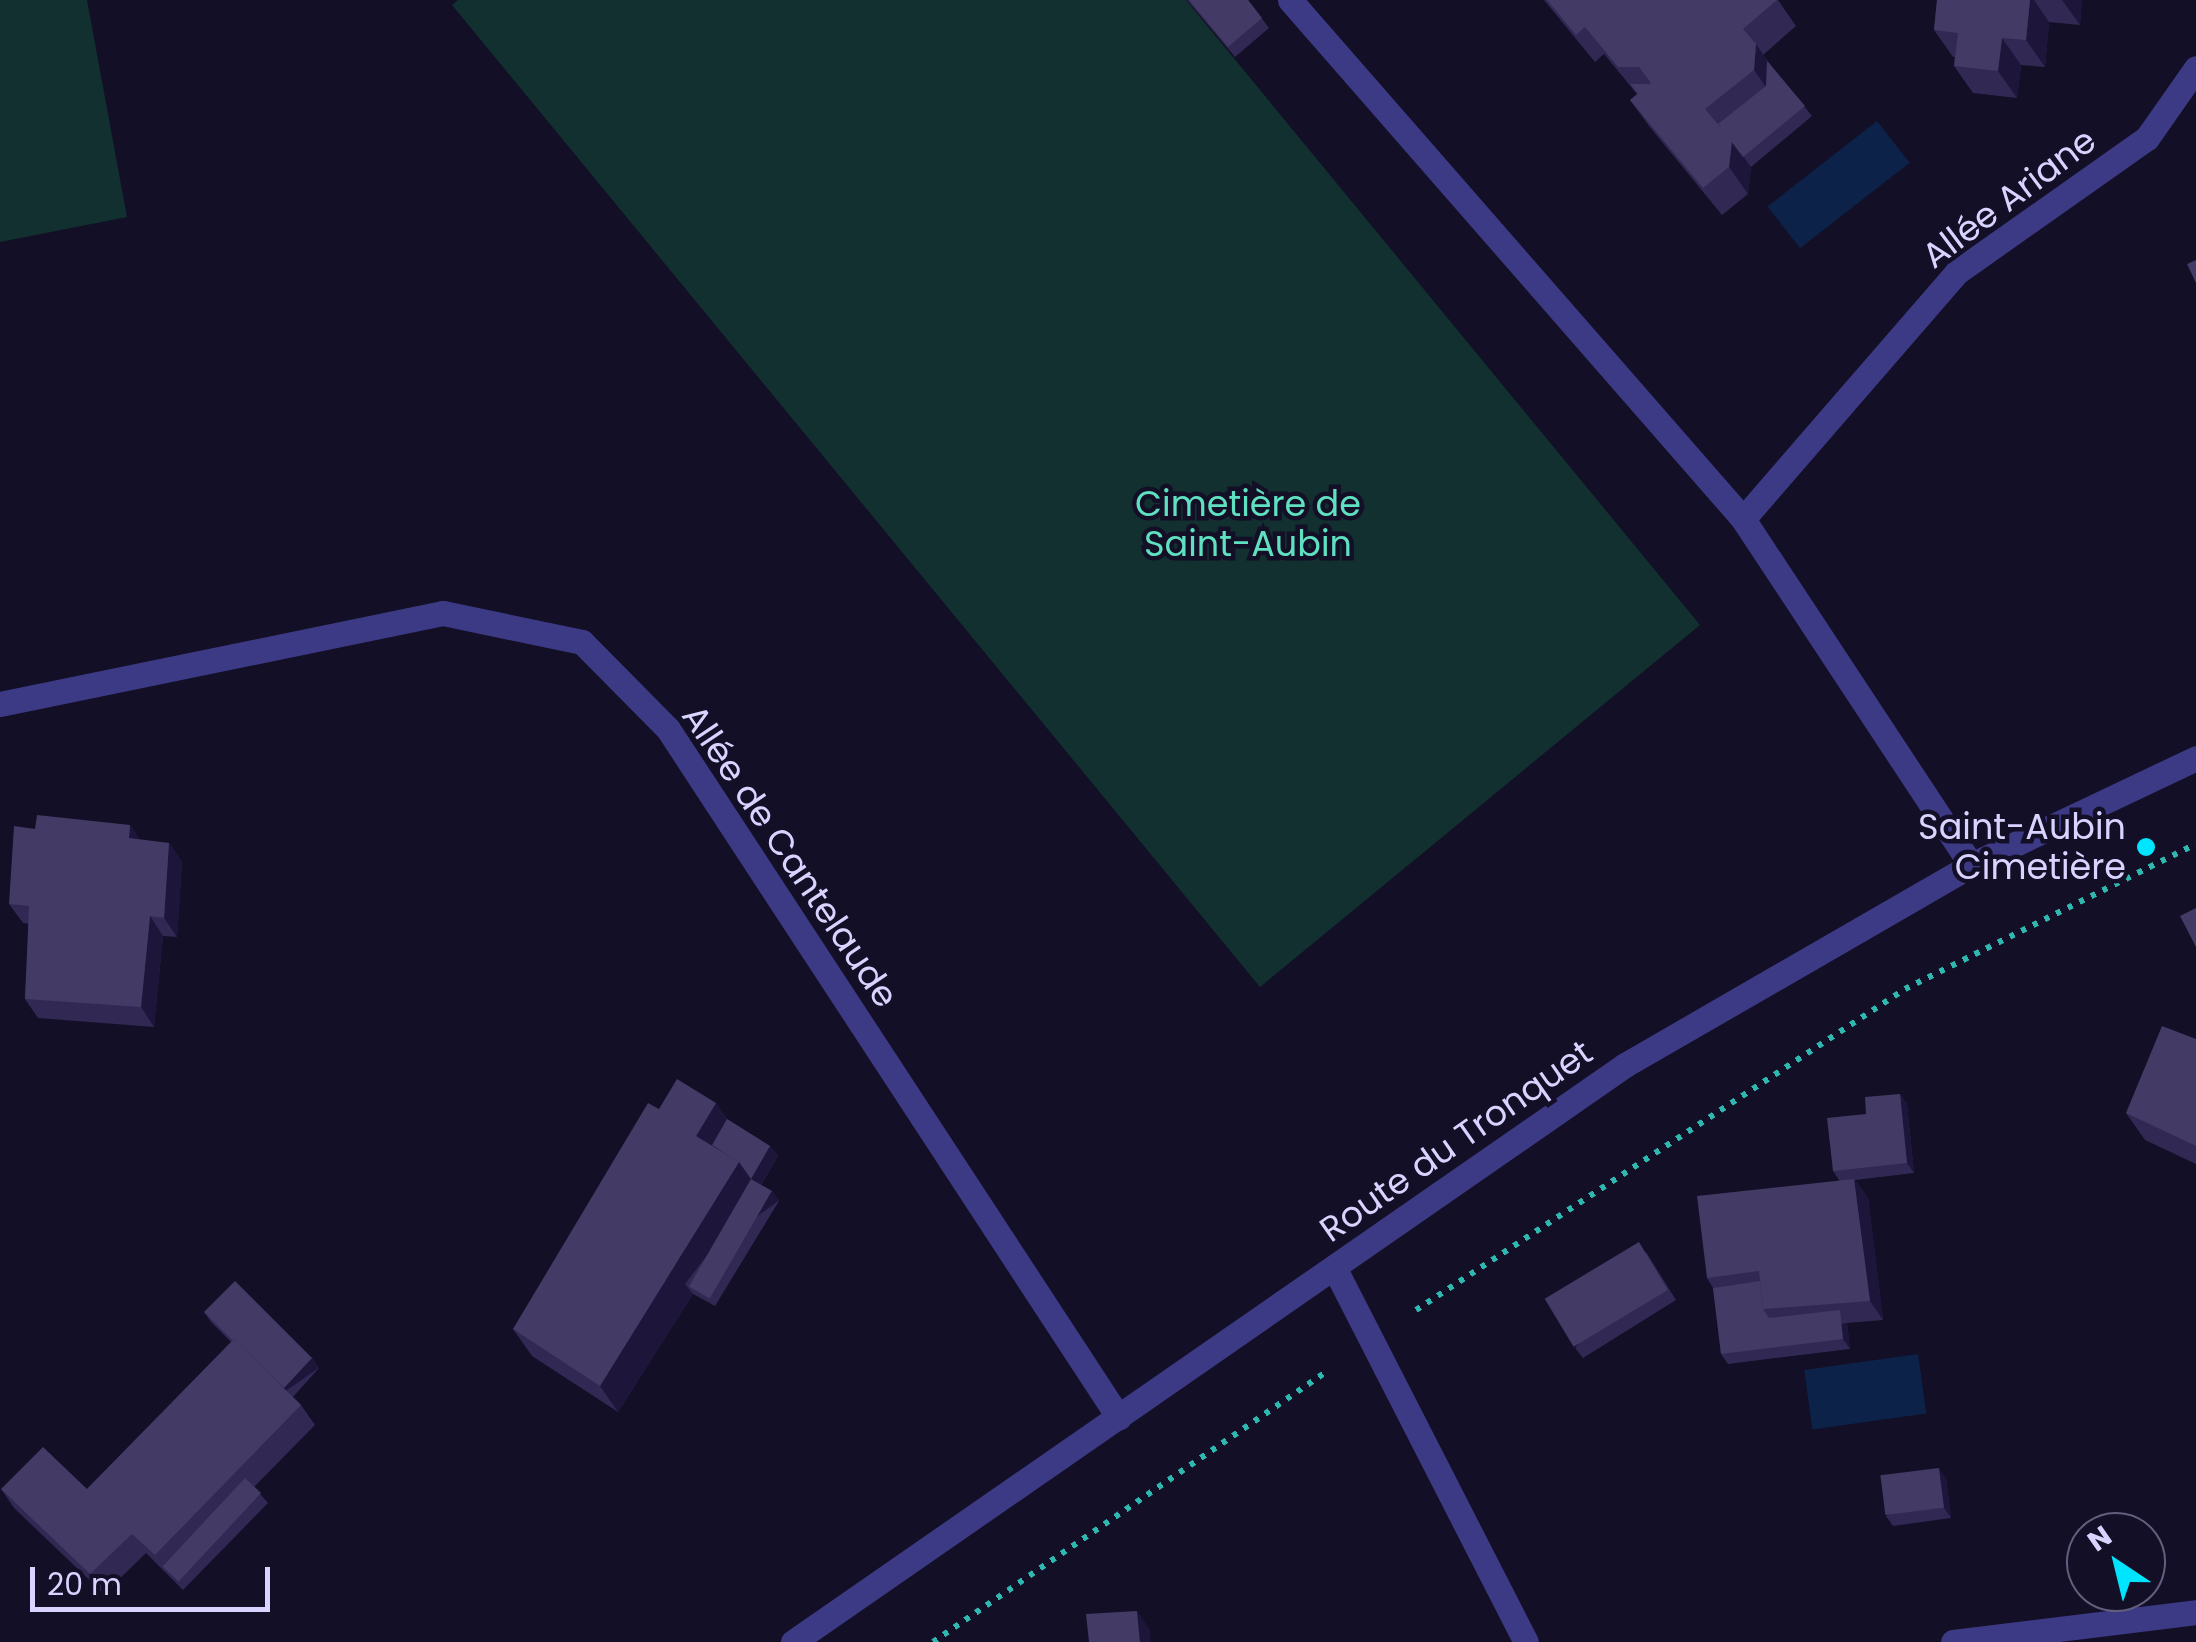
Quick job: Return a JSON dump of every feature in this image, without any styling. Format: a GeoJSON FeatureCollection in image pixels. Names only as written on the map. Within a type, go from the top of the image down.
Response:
{"type":"FeatureCollection","features":[{"type":"Feature","properties":{"kind":"street"},"geometry":{"type":"LineString","coordinates":[[1290,0],[1743,519],[1971,865]]}},
{"type":"Feature","properties":{"kind":"street","name":"Allée Ariane"},"geometry":{"type":"LineString","coordinates":[[1743,519],[1957,272],[2148,138],[2196,68]]}},
{"type":"Feature","properties":{"kind":"street","name":"Allée de Cantelaude"},"geometry":{"type":"LineString","coordinates":[[0,704],[443,613],[582,642],[668,729],[1119,1418]]}},
{"type":"Feature","properties":{"kind":"street","name":"Route du Tronquet"},"geometry":{"type":"LineString","coordinates":[[793,1642],[1625,1066],[1971,865],[2196,758]]}},
{"type":"Feature","properties":{"kind":"street"},"geometry":{"type":"LineString","coordinates":[[1335,1268],[1377,1338],[1526,1642]]}},
{"type":"Feature","properties":{"kind":"street"},"geometry":{"type":"LineString","coordinates":[[1953,1642],[2196,1612]]}},
{"type":"Feature","properties":{"kind":"path"},"geometry":{"type":"LineString","coordinates":[[933,1642],[1722,1102],[1906,989],[2196,844]]}},
{"type":"Feature","properties":{"kind":"green space"},"geometry":{"type":"Polygon","coordinates":[[[0,0],[87,0],[127,217],[0,242],[0,0]]]}},
{"type":"Feature","properties":{"kind":"green space","name":"Cimetière de Saint-Aubin"},"geometry":{"type":"Polygon","coordinates":[[[458,0],[1186,0],[1700,625],[1260,987],[452,5],[458,0]]]}},
{"type":"Feature","properties":{"kind":"water"},"geometry":{"type":"Polygon","coordinates":[[[1877,121],[1910,163],[1800,248],[1767,207],[1877,121]]]}},
{"type":"Feature","properties":{"kind":"water"},"geometry":{"type":"Polygon","coordinates":[[[1918,1354],[1926,1413],[1812,1429],[1804,1370],[1918,1354]]]}},
{"type":"Feature","properties":{"kind":"building"},"geometry":{"type":"Polygon","coordinates":[[[1189,0],[1248,0],[1262,18],[1228,47],[1189,0]]]}},
{"type":"Feature","properties":{"kind":"building"},"geometry":{"type":"Polygon","coordinates":[[[1547,0],[1777,0],[1743,29],[1756,44],[1754,70],[1705,109],[1732,141],[1729,167],[1703,188],[1630,100],[1651,83],[1639,67],[1618,67],[1585,27],[1576,35],[1547,0]]]}},
{"type":"Feature","properties":{"kind":"building"},"geometry":{"type":"Polygon","coordinates":[[[1937,0],[2030,0],[2026,40],[2002,38],[1998,71],[1954,66],[1958,33],[1934,30],[1937,0]]]}},
{"type":"Feature","properties":{"kind":"building"},"geometry":{"type":"Polygon","coordinates":[[[1767,61],[1805,106],[1743,157],[1718,124],[1766,86],[1767,61]]]}},
{"type":"Feature","properties":{"kind":"building"},"geometry":{"type":"Polygon","coordinates":[[[1630,84],[1650,84],[1638,94],[1630,84]]]}},
{"type":"Feature","properties":{"kind":"building"},"geometry":{"type":"Polygon","coordinates":[[[2196,260],[2196,283],[2187,264],[2196,260]]]}},
{"type":"Feature","properties":{"kind":"building"},"geometry":{"type":"Polygon","coordinates":[[[37,815],[130,825],[129,838],[169,843],[164,918],[150,916],[141,1007],[25,999],[29,906],[9,904],[14,826],[35,829],[37,815]]]}},
{"type":"Feature","properties":{"kind":"building"},"geometry":{"type":"Polygon","coordinates":[[[2196,908],[2196,947],[2180,916],[2196,908]]]}},
{"type":"Feature","properties":{"kind":"building"},"geometry":{"type":"Polygon","coordinates":[[[2162,1026],[2196,1039],[2196,1146],[2126,1113],[2162,1026]]]}},
{"type":"Feature","properties":{"kind":"building"},"geometry":{"type":"Polygon","coordinates":[[[677,1079],[716,1103],[696,1136],[739,1162],[600,1386],[513,1329],[648,1103],[659,1109],[677,1079]]]}},
{"type":"Feature","properties":{"kind":"building"},"geometry":{"type":"Polygon","coordinates":[[[1900,1094],[1907,1163],[1833,1171],[1827,1118],[1866,1114],[1865,1097],[1900,1094]]]}},
{"type":"Feature","properties":{"kind":"building"},"geometry":{"type":"Polygon","coordinates":[[[727,1119],[770,1146],[751,1179],[739,1162],[712,1145],[727,1119]]]}},
{"type":"Feature","properties":{"kind":"building"},"geometry":{"type":"Polygon","coordinates":[[[751,1179],[772,1191],[710,1298],[689,1286],[751,1179]]]}},
{"type":"Feature","properties":{"kind":"building"},"geometry":{"type":"Polygon","coordinates":[[[1854,1179],[1870,1301],[1763,1309],[1759,1271],[1707,1278],[1697,1196],[1854,1179]]]}},
{"type":"Feature","properties":{"kind":"building"},"geometry":{"type":"Polygon","coordinates":[[[1639,1242],[1668,1290],[1574,1347],[1545,1299],[1639,1242]]]}},
{"type":"Feature","properties":{"kind":"building"},"geometry":{"type":"Polygon","coordinates":[[[235,1281],[312,1358],[284,1388],[204,1312],[235,1281]]]}},
{"type":"Feature","properties":{"kind":"building"},"geometry":{"type":"Polygon","coordinates":[[[1760,1281],[1763,1309],[1769,1318],[1840,1310],[1843,1339],[1721,1354],[1713,1288],[1760,1281]]]}},
{"type":"Feature","properties":{"kind":"building"},"geometry":{"type":"Polygon","coordinates":[[[234,1339],[301,1405],[155,1555],[132,1534],[90,1574],[1,1489],[43,1447],[87,1489],[234,1339]]]}},
{"type":"Feature","properties":{"kind":"building"},"geometry":{"type":"Polygon","coordinates":[[[1939,1468],[1944,1508],[1885,1515],[1880,1475],[1939,1468]]]}},
{"type":"Feature","properties":{"kind":"building"},"geometry":{"type":"Polygon","coordinates":[[[245,1478],[261,1493],[179,1581],[162,1566],[245,1478]]]}},
{"type":"Feature","properties":{"kind":"building"},"geometry":{"type":"Polygon","coordinates":[[[1137,1611],[1140,1642],[1089,1642],[1086,1614],[1137,1611]]]}},
{"type":"Feature","properties":{"kind":"place","name":"Saint-Aubin Cimetière"},"geometry":{"type":"Point","coordinates":[2146,847]}}]}
